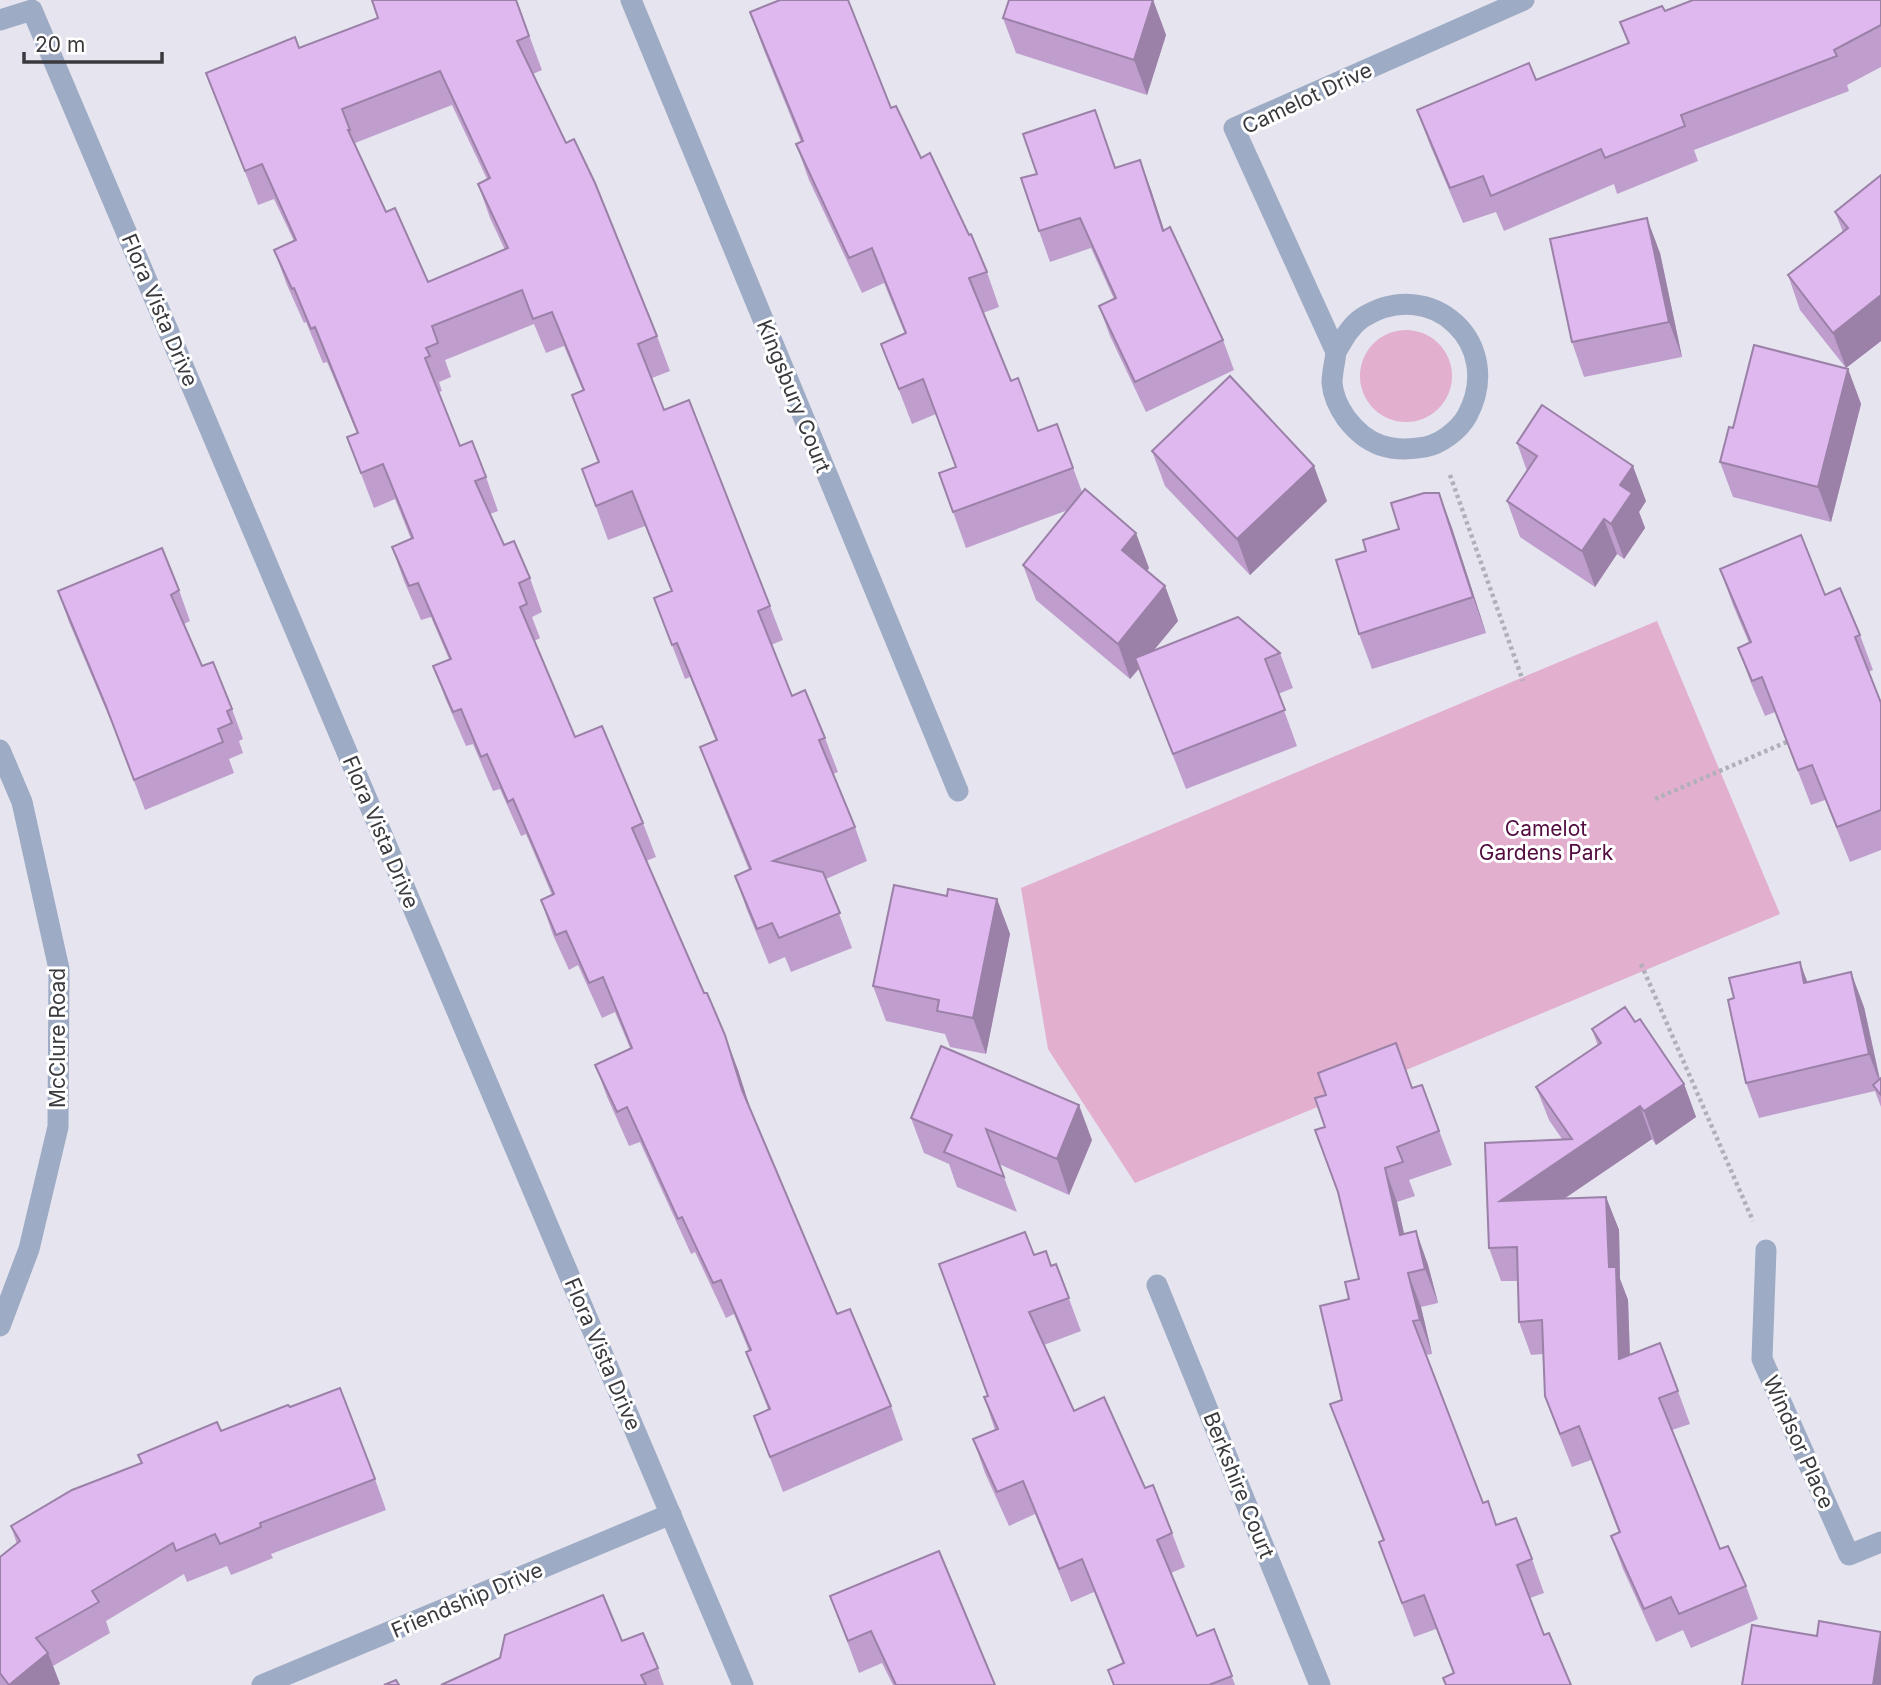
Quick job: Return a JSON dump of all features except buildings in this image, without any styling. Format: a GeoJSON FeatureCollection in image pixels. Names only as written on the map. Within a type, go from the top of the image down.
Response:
{"type":"FeatureCollection","features":[{"type":"Feature","properties":{"kind":"street","name":"Kingsbury Court"},"geometry":{"type":"LineString","coordinates":[[631,0],[958,791]]}},
{"type":"Feature","properties":{"kind":"street","name":"Camelot Drive"},"geometry":{"type":"LineString","coordinates":[[1336,352],[1234,128],[1524,0]]}},
{"type":"Feature","properties":{"kind":"street","name":"Flora Vista Drive"},"geometry":{"type":"LineString","coordinates":[[0,20],[32,10],[743,1685]]}},
{"type":"Feature","properties":{"kind":"street","name":"Camelot Drive"},"geometry":{"type":"LineString","coordinates":[[1416,304],[1440,311],[1465,334],[1476,357],[1479,376],[1475,401],[1462,424],[1430,446],[1404,450],[1378,445],[1356,432],[1339,408],[1332,384],[1336,352],[1349,330],[1361,318],[1391,305],[1416,304]]}},
{"type":"Feature","properties":{"kind":"street","name":"McClure Road"},"geometry":{"type":"LineString","coordinates":[[0,750],[22,802],[59,969],[59,982],[58,1127],[29,1249],[0,1326]]}},
{"type":"Feature","properties":{"kind":"street","name":"Windsor Place"},"geometry":{"type":"LineString","coordinates":[[1766,1250],[1762,1359],[1849,1555],[1881,1542]]}},
{"type":"Feature","properties":{"kind":"street","name":"Berkshire Court"},"geometry":{"type":"LineString","coordinates":[[1157,1285],[1320,1685]]}},
{"type":"Feature","properties":{"kind":"street","name":"Friendship Drive"},"geometry":{"type":"LineString","coordinates":[[262,1685],[671,1514]]}},
{"type":"Feature","properties":{"kind":"path"},"geometry":{"type":"LineString","coordinates":[[1442,440],[1445,459],[1523,681]]}},
{"type":"Feature","properties":{"kind":"path"},"geometry":{"type":"LineString","coordinates":[[1655,799],[1793,739]]}},
{"type":"Feature","properties":{"kind":"path"},"geometry":{"type":"LineString","coordinates":[[1642,964],[1766,1250]]}},
{"type":"Feature","properties":{"kind":"green space"},"geometry":{"type":"Polygon","coordinates":[[[1406,330],[1424,333],[1439,343],[1449,358],[1452,376],[1449,394],[1439,409],[1424,419],[1406,422],[1388,419],[1373,409],[1363,394],[1360,376],[1363,358],[1373,343],[1388,333],[1406,330]]]}},
{"type":"Feature","properties":{"kind":"green space","name":"Camelot Gardens Park"},"geometry":{"type":"Polygon","coordinates":[[[1657,621],[1780,914],[1135,1183],[1048,1049],[1021,888],[1657,621]]]}}]}
